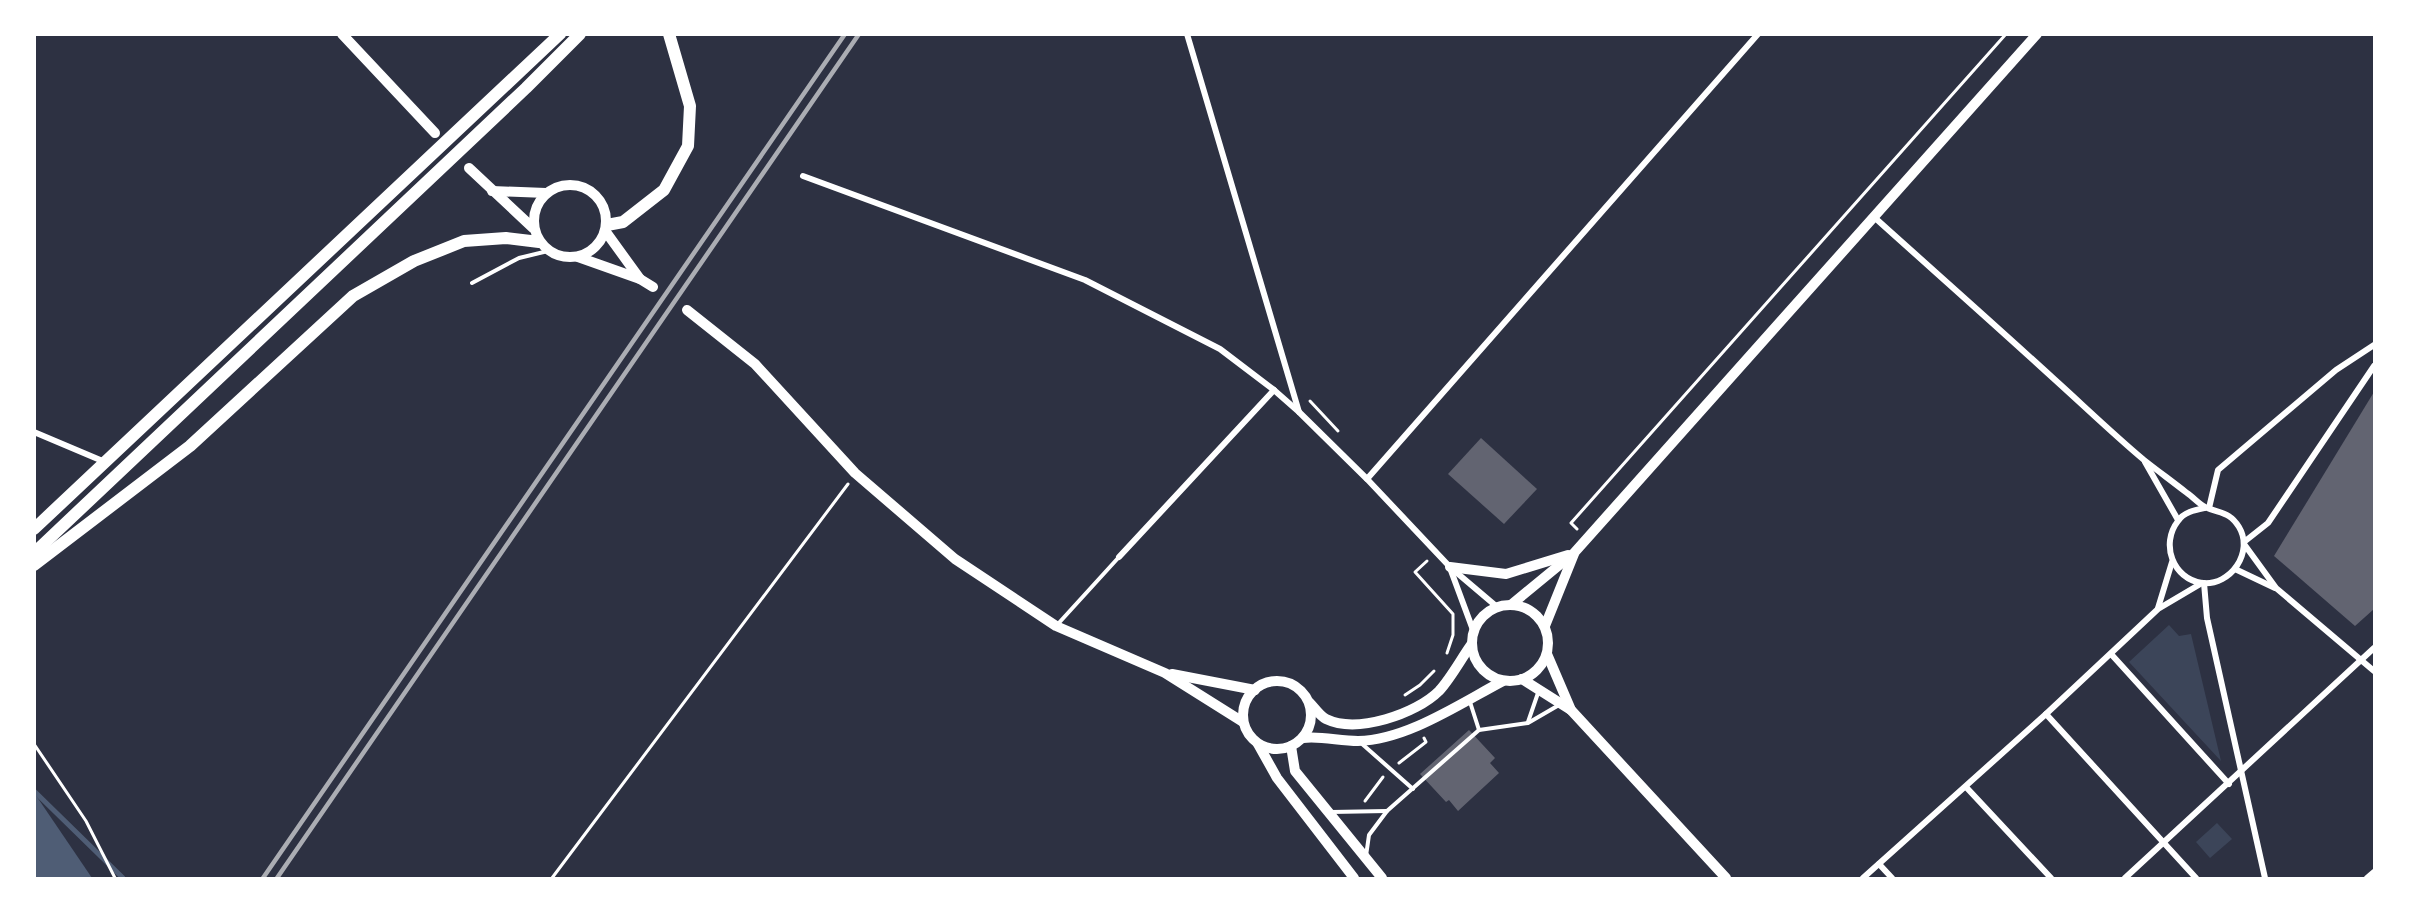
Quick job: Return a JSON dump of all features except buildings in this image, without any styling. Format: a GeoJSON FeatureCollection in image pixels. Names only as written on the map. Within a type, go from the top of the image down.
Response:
{"type":"FeatureCollection","features":[{"type":"Feature","properties":{"kind":"main road"},"geometry":{"type":"LineString","coordinates":[[34,553],[526,88],[580,34]]}},
{"type":"Feature","properties":{"kind":"main road"},"geometry":{"type":"LineString","coordinates":[[606,228],[623,222],[664,190],[688,146],[690,106],[669,34]]}},
{"type":"Feature","properties":{"kind":"main road"},"geometry":{"type":"LineString","coordinates":[[34,529],[558,36]]}},
{"type":"Feature","properties":{"kind":"main road"},"geometry":{"type":"LineString","coordinates":[[34,565],[190,446],[353,296],[414,261],[464,241],[506,238],[539,242]]}},
{"type":"Feature","properties":{"kind":"street"},"geometry":{"type":"LineString","coordinates":[[342,34],[435,133]]}},
{"type":"Feature","properties":{"kind":"street"},"geometry":{"type":"LineString","coordinates":[[1187,34],[1299,412]]}},
{"type":"Feature","properties":{"kind":"street"},"geometry":{"type":"LineString","coordinates":[[1367,479],[1758,34]]}},
{"type":"Feature","properties":{"kind":"street"},"geometry":{"type":"LineString","coordinates":[[1512,604],[1574,553],[2037,34]]}},
{"type":"Feature","properties":{"kind":"street"},"geometry":{"type":"LineString","coordinates":[[469,168],[533,228],[539,242],[548,251],[562,257],[578,257],[640,279],[652,287]]}},
{"type":"Feature","properties":{"kind":"street"},"geometry":{"type":"LineString","coordinates":[[803,176],[1085,280],[1220,349],[1299,412],[1367,479],[1450,567],[1496,606]]}},
{"type":"Feature","properties":{"kind":"street"},"geometry":{"type":"LineString","coordinates":[[492,191],[546,193],[566,184],[587,188],[603,203],[606,228],[640,279]]}},
{"type":"Feature","properties":{"kind":"street"},"geometry":{"type":"LineString","coordinates":[[533,228],[535,209],[546,193]]}},
{"type":"Feature","properties":{"kind":"street"},"geometry":{"type":"LineString","coordinates":[[1874,217],[2144,459],[2207,508]]}},
{"type":"Feature","properties":{"kind":"street"},"geometry":{"type":"LineString","coordinates":[[578,257],[595,248],[606,228]]}},
{"type":"Feature","properties":{"kind":"street"},"geometry":{"type":"LineString","coordinates":[[687,310],[754,364],[855,474],[955,559],[1056,626],[1165,673],[1243,722],[1277,778],[1354,879]]}},
{"type":"Feature","properties":{"kind":"street"},"geometry":{"type":"LineString","coordinates":[[2207,508],[2218,470],[2336,370],[2374,345]]}},
{"type":"Feature","properties":{"kind":"street"},"geometry":{"type":"LineString","coordinates":[[1863,879],[1966,788],[2158,609],[2203,583],[2221,580],[2235,570],[2242,558],[2244,543],[2268,523],[2374,366]]}},
{"type":"Feature","properties":{"kind":"street"},"geometry":{"type":"LineString","coordinates":[[1119,557],[1274,390]]}},
{"type":"Feature","properties":{"kind":"street"},"geometry":{"type":"LineString","coordinates":[[34,432],[105,462]]}},
{"type":"Feature","properties":{"kind":"street"},"geometry":{"type":"LineString","coordinates":[[2144,459],[2178,520]]}},
{"type":"Feature","properties":{"kind":"street"},"geometry":{"type":"LineString","coordinates":[[2158,609],[2172,562],[2168,540],[2178,520],[2190,511],[2207,508],[2222,511],[2232,518],[2240,529],[2244,543],[2276,588],[2374,671]]}},
{"type":"Feature","properties":{"kind":"street"},"geometry":{"type":"LineString","coordinates":[[1450,567],[1506,574],[1574,553]]}},
{"type":"Feature","properties":{"kind":"street"},"geometry":{"type":"LineString","coordinates":[[1545,626],[1574,553]]}},
{"type":"Feature","properties":{"kind":"street"},"geometry":{"type":"LineString","coordinates":[[2172,562],[2184,576],[2203,583]]}},
{"type":"Feature","properties":{"kind":"street"},"geometry":{"type":"LineString","coordinates":[[1450,567],[1473,630]]}},
{"type":"Feature","properties":{"kind":"street"},"geometry":{"type":"LineString","coordinates":[[2235,570],[2276,588]]}},
{"type":"Feature","properties":{"kind":"street"},"geometry":{"type":"LineString","coordinates":[[2203,583],[2207,618],[2265,879]]}},
{"type":"Feature","properties":{"kind":"street"},"geometry":{"type":"LineString","coordinates":[[1258,744],[1280,749],[1291,746],[1303,738],[1320,736],[1358,741],[1396,734],[1418,726],[1503,681],[1522,679],[1540,666],[1546,654],[1548,635],[1545,626],[1534,613],[1512,604],[1496,606],[1482,616],[1473,630],[1471,645],[1480,668],[1503,681]]}},
{"type":"Feature","properties":{"kind":"street"},"geometry":{"type":"LineString","coordinates":[[1243,722],[1245,705],[1255,690],[1263,684],[1284,682],[1294,686],[1326,719],[1356,725],[1395,717],[1438,691],[1471,645]]}},
{"type":"Feature","properties":{"kind":"street"},"geometry":{"type":"LineString","coordinates":[[2125,879],[2374,648]]}},
{"type":"Feature","properties":{"kind":"street"},"geometry":{"type":"LineString","coordinates":[[1546,654],[1566,707]]}},
{"type":"Feature","properties":{"kind":"street"},"geometry":{"type":"LineString","coordinates":[[2111,654],[2229,784]]}},
{"type":"Feature","properties":{"kind":"street"},"geometry":{"type":"LineString","coordinates":[[1165,673],[1255,690]]}},
{"type":"Feature","properties":{"kind":"street"},"geometry":{"type":"LineString","coordinates":[[1522,679],[1566,707],[1726,879]]}},
{"type":"Feature","properties":{"kind":"street"},"geometry":{"type":"LineString","coordinates":[[1303,738],[1311,720],[1308,700]]}},
{"type":"Feature","properties":{"kind":"street"},"geometry":{"type":"LineString","coordinates":[[2046,714],[2196,879]]}},
{"type":"Feature","properties":{"kind":"street"},"geometry":{"type":"LineString","coordinates":[[1291,746],[1295,771],[1382,879]]}},
{"type":"Feature","properties":{"kind":"street"},"geometry":{"type":"LineString","coordinates":[[1966,788],[2051,879]]}},
{"type":"Feature","properties":{"kind":"street"},"geometry":{"type":"LineString","coordinates":[[1879,864],[1892,879]]}},
{"type":"Feature","properties":{"kind":"street"},"geometry":{"type":"LineString","coordinates":[[2367,879],[2374,872]]}},
{"type":"Feature","properties":{"kind":"lane"},"geometry":{"type":"LineString","coordinates":[[472,283],[519,258],[548,251]]}},
{"type":"Feature","properties":{"kind":"lane"},"geometry":{"type":"LineString","coordinates":[[1056,626],[1119,557]]}},
{"type":"Feature","properties":{"kind":"lane"},"geometry":{"type":"LineString","coordinates":[[1528,723],[1539,691]]}},
{"type":"Feature","properties":{"kind":"lane"},"geometry":{"type":"LineString","coordinates":[[1469,699],[1479,730]]}},
{"type":"Feature","properties":{"kind":"lane"},"geometry":{"type":"LineString","coordinates":[[1366,857],[1370,835],[1387,811],[1479,730],[1528,723],[1566,707]]}},
{"type":"Feature","properties":{"kind":"lane"},"geometry":{"type":"LineString","coordinates":[[1358,741],[1413,789]]}},
{"type":"Feature","properties":{"kind":"lane"},"geometry":{"type":"LineString","coordinates":[[1328,812],[1387,811]]}},
{"type":"Feature","properties":{"kind":"path"},"geometry":{"type":"LineString","coordinates":[[1587,538],[1571,523],[2006,34]]}},
{"type":"Feature","properties":{"kind":"path"},"geometry":{"type":"LineString","coordinates":[[1306,393],[1309,400],[1346,439]]}},
{"type":"Feature","properties":{"kind":"path"},"geometry":{"type":"LineString","coordinates":[[552,879],[855,474]]}},
{"type":"Feature","properties":{"kind":"path"},"geometry":{"type":"LineString","coordinates":[[1436,552],[1415,572],[1453,614],[1453,635],[1442,661]]}},
{"type":"Feature","properties":{"kind":"path"},"geometry":{"type":"LineString","coordinates":[[1410,710],[1403,696],[1420,685],[1437,669]]}},
{"type":"Feature","properties":{"kind":"path"},"geometry":{"type":"LineString","coordinates":[[1357,811],[1391,770],[1426,742],[1418,726]]}},
{"type":"Feature","properties":{"kind":"path"},"geometry":{"type":"LineString","coordinates":[[34,744],[86,821],[115,879]]}},
{"type":"Feature","properties":{"kind":"shaded area"},"geometry":{"type":"Polygon","coordinates":[[[2169,625],[2179,636],[2191,634],[2221,761],[2129,662],[2169,625]]]}},
{"type":"Feature","properties":{"kind":"shaded area"},"geometry":{"type":"Polygon","coordinates":[[[35,794],[92,878],[35,878],[35,794]]]}},
{"type":"Feature","properties":{"kind":"shaded area"},"geometry":{"type":"Polygon","coordinates":[[[2217,823],[2232,839],[2210,858],[2196,842],[2217,823]]]}},
{"type":"Feature","properties":{"kind":"waterway"},"geometry":{"type":"LineString","coordinates":[[34,791],[123,878]]}},
{"type":"Feature","properties":{"kind":"railway"},"geometry":{"type":"LineString","coordinates":[[263,878],[845,34]]}},
{"type":"Feature","properties":{"kind":"railway"},"geometry":{"type":"LineString","coordinates":[[277,878],[859,34]]}}]}
